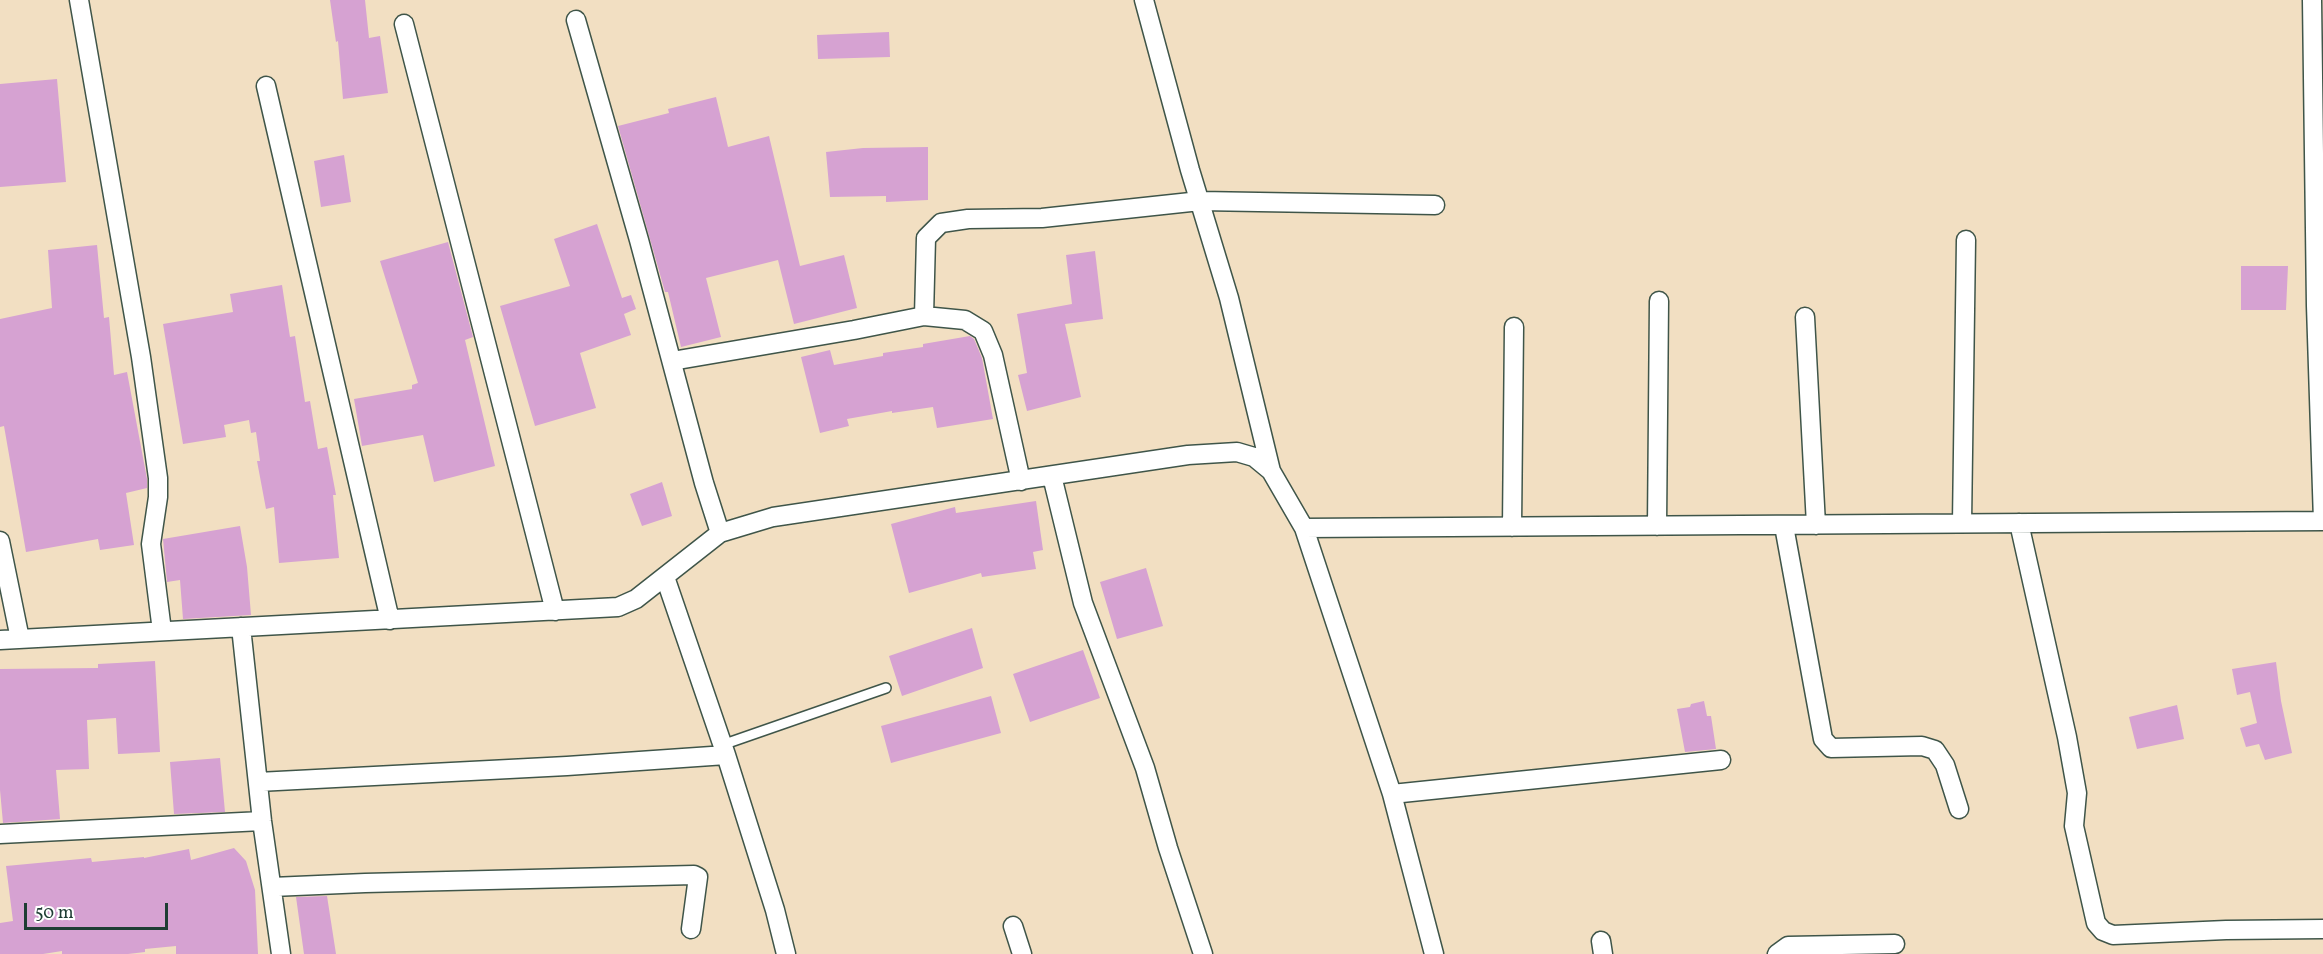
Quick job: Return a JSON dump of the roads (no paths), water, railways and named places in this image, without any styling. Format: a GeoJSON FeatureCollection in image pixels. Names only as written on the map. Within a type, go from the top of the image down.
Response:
{"type":"FeatureCollection","features":[{"type":"Feature","properties":{"kind":"street"},"geometry":{"type":"LineString","coordinates":[[79,0],[141,357],[158,478],[158,497],[151,544],[162,631]]}},
{"type":"Feature","properties":{"kind":"street"},"geometry":{"type":"LineString","coordinates":[[1144,0],[1229,298],[1271,471],[1304,528],[1392,794],[1434,954]]}},
{"type":"Feature","properties":{"kind":"street"},"geometry":{"type":"LineString","coordinates":[[1304,528],[2323,521],[2316,306],[2312,0]]}},
{"type":"Feature","properties":{"kind":"street"},"geometry":{"type":"LineString","coordinates":[[576,21],[704,483],[720,533]]}},
{"type":"Feature","properties":{"kind":"street"},"geometry":{"type":"LineString","coordinates":[[404,24],[555,611]]}},
{"type":"Feature","properties":{"kind":"street"},"geometry":{"type":"LineString","coordinates":[[266,86],[390,620]]}},
{"type":"Feature","properties":{"kind":"street"},"geometry":{"type":"LineString","coordinates":[[924,316],[926,238],[941,223],[968,219],[1042,218],[1200,201],[1435,205]]}},
{"type":"Feature","properties":{"kind":"street"},"geometry":{"type":"LineString","coordinates":[[1962,523],[1966,240]]}},
{"type":"Feature","properties":{"kind":"street"},"geometry":{"type":"LineString","coordinates":[[1658,526],[1659,301]]}},
{"type":"Feature","properties":{"kind":"street"},"geometry":{"type":"LineString","coordinates":[[672,361],[795,341],[924,316],[965,320],[983,331],[993,355],[1021,481]]}},
{"type":"Feature","properties":{"kind":"street"},"geometry":{"type":"LineString","coordinates":[[1805,316],[1816,525]]}},
{"type":"Feature","properties":{"kind":"street"},"geometry":{"type":"LineString","coordinates":[[1512,527],[1514,327]]}},
{"type":"Feature","properties":{"kind":"street"},"geometry":{"type":"LineString","coordinates":[[0,640],[618,607],[636,599],[720,533],[773,517],[1188,455],[1237,452],[1254,457],[1271,471]]}},
{"type":"Feature","properties":{"kind":"street"},"geometry":{"type":"LineString","coordinates":[[1052,477],[1083,603],[1145,768],[1168,848],[1203,954]]}},
{"type":"Feature","properties":{"kind":"street"},"geometry":{"type":"LineString","coordinates":[[2019,523],[2067,737],[2077,793],[2074,826],[2096,923],[2103,931],[2113,935],[2323,929]]}},
{"type":"Feature","properties":{"kind":"street"},"geometry":{"type":"LineString","coordinates":[[1784,526],[1823,739],[1831,748],[1922,746],[1935,750],[1945,765],[1959,809]]}},
{"type":"Feature","properties":{"kind":"street"},"geometry":{"type":"LineString","coordinates":[[0,541],[20,639]]}},
{"type":"Feature","properties":{"kind":"street"},"geometry":{"type":"LineString","coordinates":[[665,577],[724,750],[775,910],[786,954]]}},
{"type":"Feature","properties":{"kind":"street"},"geometry":{"type":"LineString","coordinates":[[241,627],[262,821],[281,954]]}},
{"type":"Feature","properties":{"kind":"street"},"geometry":{"type":"LineString","coordinates":[[258,782],[567,766],[724,750]]}},
{"type":"Feature","properties":{"kind":"street"},"geometry":{"type":"LineString","coordinates":[[1392,794],[1721,760]]}},
{"type":"Feature","properties":{"kind":"street"},"geometry":{"type":"LineString","coordinates":[[0,834],[262,821]]}},
{"type":"Feature","properties":{"kind":"street"},"geometry":{"type":"LineString","coordinates":[[272,887],[365,882],[693,875],[698,877],[691,929]]}},
{"type":"Feature","properties":{"kind":"street"},"geometry":{"type":"LineString","coordinates":[[1013,926],[1022,954]]}},
{"type":"Feature","properties":{"kind":"street"},"geometry":{"type":"LineString","coordinates":[[1777,954],[1788,946],[1895,944]]}},
{"type":"Feature","properties":{"kind":"lane"},"geometry":{"type":"LineString","coordinates":[[724,750],[886,688]]}}]}
